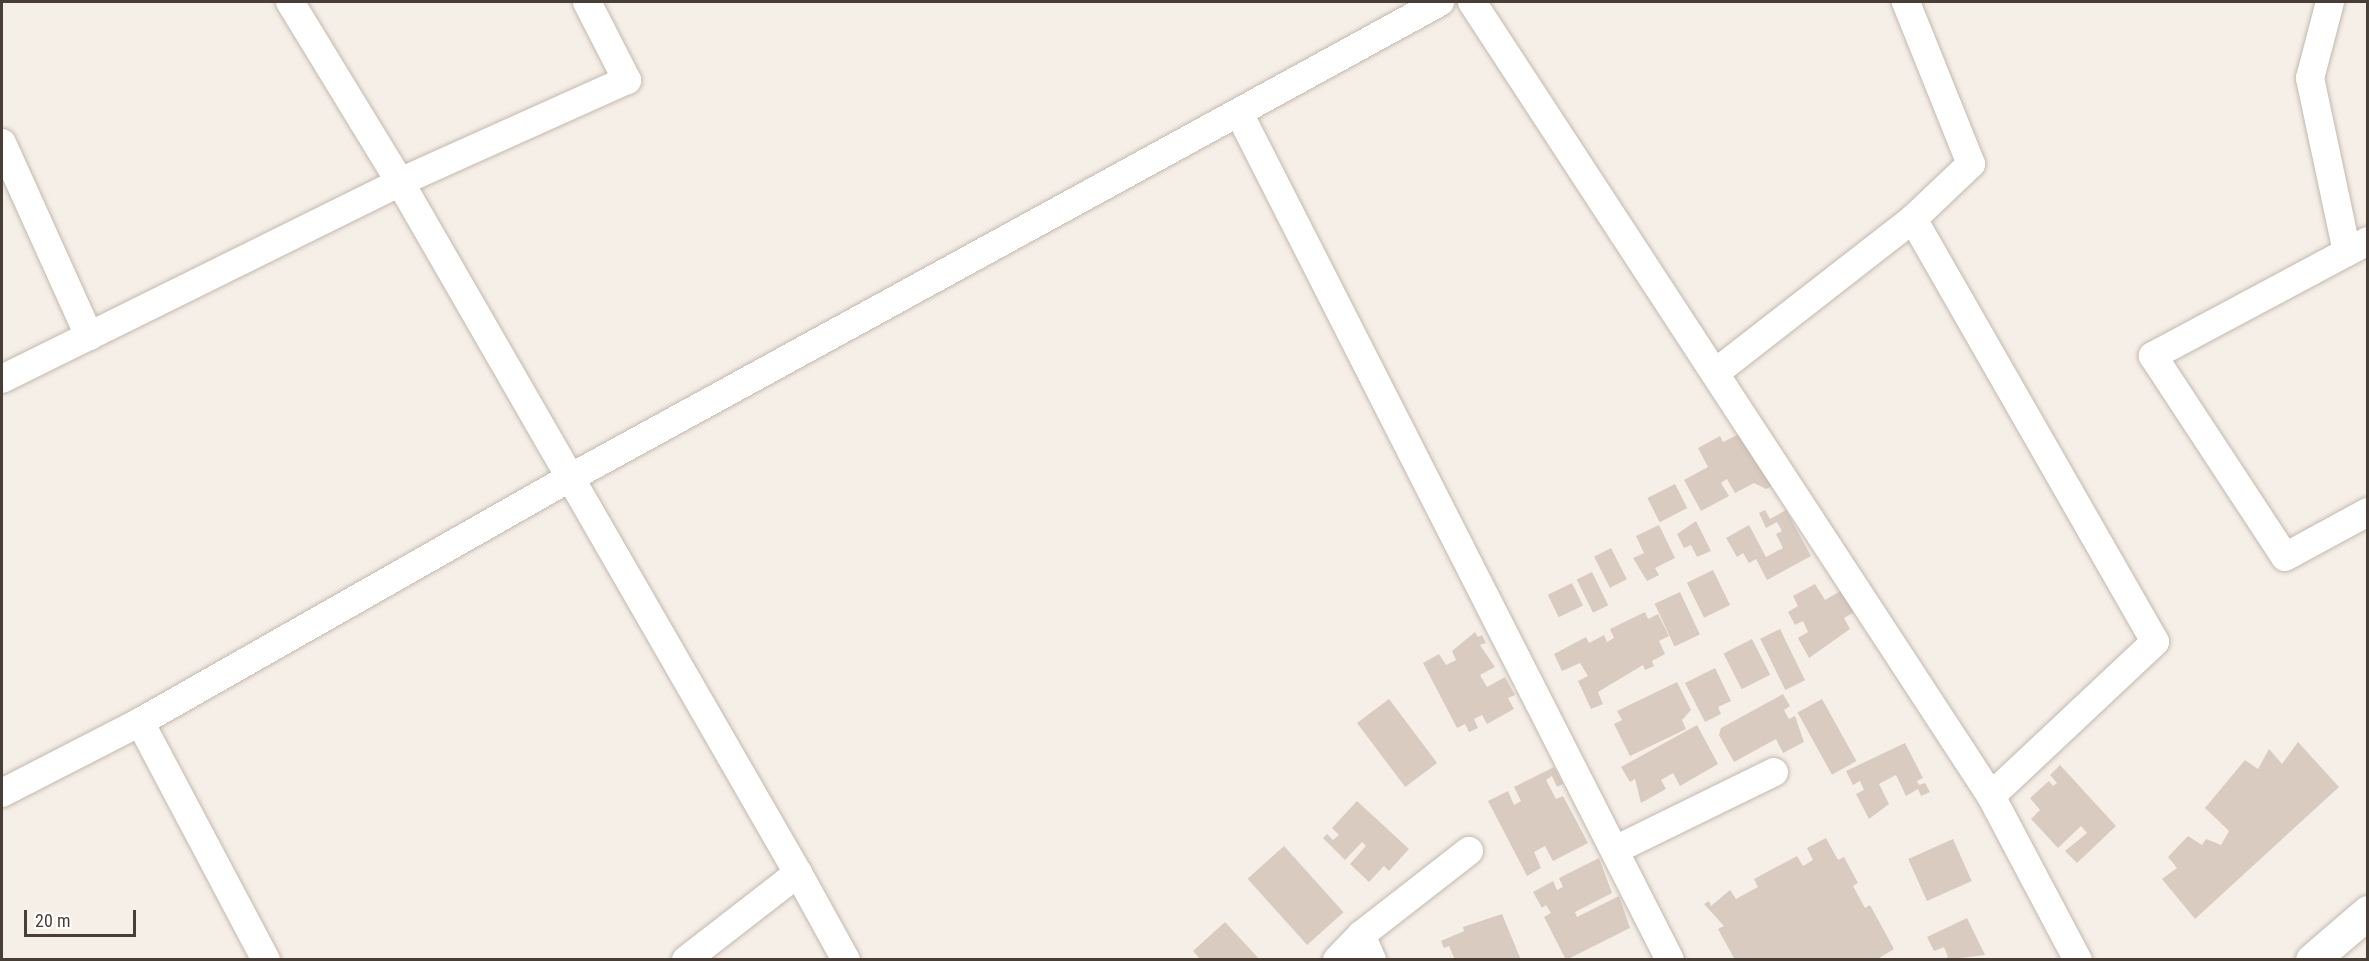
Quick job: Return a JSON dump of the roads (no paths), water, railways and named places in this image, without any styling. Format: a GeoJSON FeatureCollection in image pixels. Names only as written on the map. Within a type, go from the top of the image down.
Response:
{"type":"FeatureCollection","features":[{"type":"Feature","properties":{"kind":"street"},"geometry":{"type":"LineString","coordinates":[[290,2],[400,182],[568,479],[798,873],[846,960]]}},
{"type":"Feature","properties":{"kind":"street"},"geometry":{"type":"LineString","coordinates":[[2,379],[400,182],[627,80],[587,2]]}},
{"type":"Feature","properties":{"kind":"street"},"geometry":{"type":"LineString","coordinates":[[2,793],[141,722],[568,479],[1440,2]]}},
{"type":"Feature","properties":{"kind":"street"},"geometry":{"type":"LineString","coordinates":[[1472,2],[1991,796],[2078,960]]}},
{"type":"Feature","properties":{"kind":"street"},"geometry":{"type":"LineString","coordinates":[[1715,373],[1913,219],[1971,164],[1906,2]]}},
{"type":"Feature","properties":{"kind":"street"},"geometry":{"type":"LineString","coordinates":[[2330,2],[2310,78],[2357,247],[2152,356],[2285,557],[2367,512]]}},
{"type":"Feature","properties":{"kind":"street"},"geometry":{"type":"LineString","coordinates":[[1239,113],[1670,960]]}},
{"type":"Feature","properties":{"kind":"street"},"geometry":{"type":"LineString","coordinates":[[2,143],[89,336]]}},
{"type":"Feature","properties":{"kind":"street"},"geometry":{"type":"LineString","coordinates":[[1913,219],[2155,642],[1991,796]]}},
{"type":"Feature","properties":{"kind":"street"},"geometry":{"type":"LineString","coordinates":[[141,722],[266,960]]}},
{"type":"Feature","properties":{"kind":"street"},"geometry":{"type":"LineString","coordinates":[[1615,850],[1774,772]]}},
{"type":"Feature","properties":{"kind":"street"},"geometry":{"type":"LineString","coordinates":[[1337,960],[1367,947],[1469,851]]}},
{"type":"Feature","properties":{"kind":"street"},"geometry":{"type":"LineString","coordinates":[[686,960],[798,873]]}},
{"type":"Feature","properties":{"kind":"street"},"geometry":{"type":"LineString","coordinates":[[2312,960],[2367,912]]}}]}
